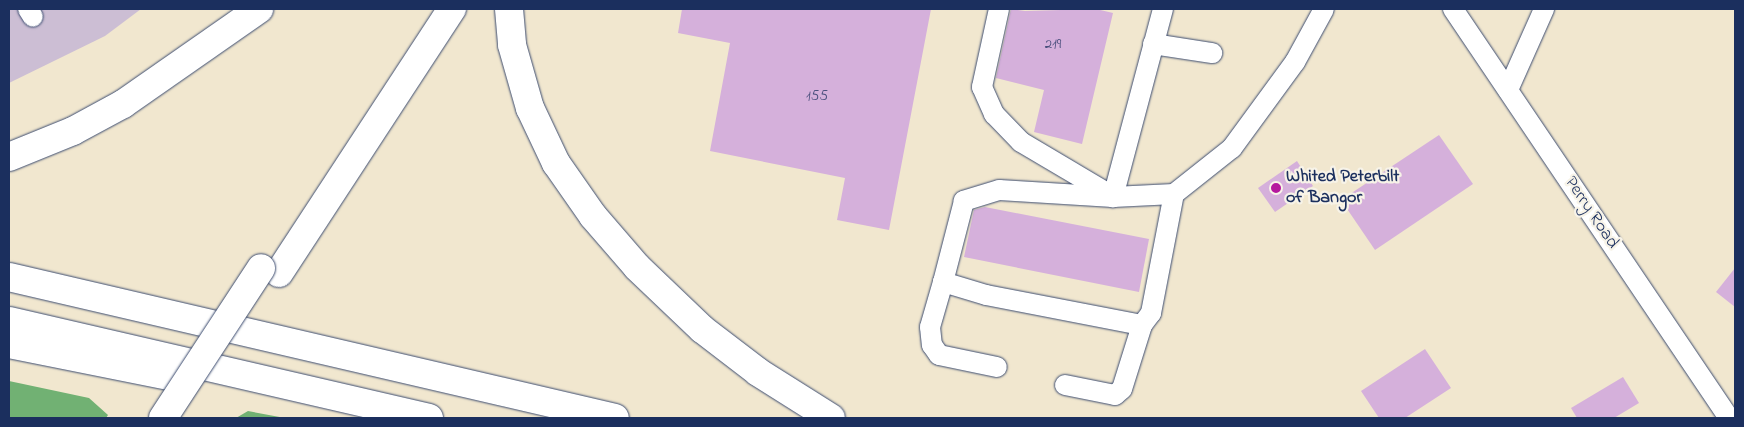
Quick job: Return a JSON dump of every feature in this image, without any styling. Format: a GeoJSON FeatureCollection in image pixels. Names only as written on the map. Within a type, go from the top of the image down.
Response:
{"type":"FeatureCollection","features":[{"type":"Feature","properties":{"kind":"highway"},"geometry":{"type":"LineString","coordinates":[[9,157],[73,131],[123,104],[259,9]]}},
{"type":"Feature","properties":{"kind":"highway"},"geometry":{"type":"LineString","coordinates":[[184,418],[270,270],[431,9]]}},
{"type":"Feature","properties":{"kind":"highway"},"geometry":{"type":"LineString","coordinates":[[163,418],[270,270],[452,9]]}},
{"type":"Feature","properties":{"kind":"highway"},"geometry":{"type":"LineString","coordinates":[[510,9],[514,53],[530,108],[564,175],[593,216],[637,267],[702,329],[758,372],[830,418]]}},
{"type":"Feature","properties":{"kind":"highway"},"geometry":{"type":"LineString","coordinates":[[9,277],[615,418]]}},
{"type":"Feature","properties":{"kind":"highway"},"geometry":{"type":"LineString","coordinates":[[9,321],[429,418]]}},
{"type":"Feature","properties":{"kind":"highway"},"geometry":{"type":"LineString","coordinates":[[9,344],[246,391],[381,407]]}},
{"type":"Feature","properties":{"kind":"street"},"geometry":{"type":"LineString","coordinates":[[998,9],[982,87],[994,114],[1021,142],[1113,197]]}},
{"type":"Feature","properties":{"kind":"street"},"geometry":{"type":"LineString","coordinates":[[1113,197],[1163,9]]}},
{"type":"Feature","properties":{"kind":"street"},"geometry":{"type":"LineString","coordinates":[[997,367],[940,355],[932,345],[930,327],[964,201],[999,190],[1113,197],[1174,194],[1232,148],[1295,62],[1324,9]]}},
{"type":"Feature","properties":{"kind":"street","name":"Perry Road"},"geometry":{"type":"LineString","coordinates":[[1453,9],[1729,418]]}},
{"type":"Feature","properties":{"kind":"street"},"geometry":{"type":"LineString","coordinates":[[1508,90],[1544,9]]}},
{"type":"Feature","properties":{"kind":"street"},"geometry":{"type":"LineString","coordinates":[[1154,44],[1212,53]]}},
{"type":"Feature","properties":{"kind":"street"},"geometry":{"type":"LineString","coordinates":[[1065,385],[1115,395],[1122,389],[1142,325],[1151,313],[1174,194]]}},
{"type":"Feature","properties":{"kind":"street"},"geometry":{"type":"LineString","coordinates":[[943,282],[986,295],[1142,325]]}},
{"type":"Feature","properties":{"kind":"shaded area"},"geometry":{"type":"Polygon","coordinates":[[[9,9],[141,9],[105,36],[9,83],[9,9]]]}},
{"type":"Feature","properties":{"kind":"green space"},"geometry":{"type":"Polygon","coordinates":[[[9,381],[89,398],[108,415],[106,418],[9,418],[9,381]]]}},
{"type":"Feature","properties":{"kind":"green space"},"geometry":{"type":"Polygon","coordinates":[[[248,411],[285,418],[236,418],[248,411]]]}},
{"type":"Feature","properties":{"kind":"building"},"geometry":{"type":"Polygon","coordinates":[[[682,9],[931,9],[889,230],[837,220],[845,178],[710,151],[730,43],[678,33],[682,9]]]}},
{"type":"Feature","properties":{"kind":"building"},"geometry":{"type":"Polygon","coordinates":[[[1011,9],[1025,11],[1096,9],[1113,13],[1082,144],[1034,132],[1044,90],[996,78],[1011,9]]]}},
{"type":"Feature","properties":{"kind":"building"},"geometry":{"type":"Polygon","coordinates":[[[1439,135],[1473,184],[1375,250],[1341,200],[1439,135]]]}},
{"type":"Feature","properties":{"kind":"building"},"geometry":{"type":"Polygon","coordinates":[[[1297,161],[1313,186],[1275,212],[1258,188],[1297,161]]]}},
{"type":"Feature","properties":{"kind":"building"},"geometry":{"type":"Polygon","coordinates":[[[985,207],[1149,239],[1139,292],[964,257],[974,210],[985,207]]]}},
{"type":"Feature","properties":{"kind":"building"},"geometry":{"type":"Polygon","coordinates":[[[1735,268],[1735,307],[1716,292],[1735,268]]]}},
{"type":"Feature","properties":{"kind":"building"},"geometry":{"type":"Polygon","coordinates":[[[1425,349],[1451,388],[1405,418],[1379,418],[1361,391],[1425,349]]]}},
{"type":"Feature","properties":{"kind":"building"},"geometry":{"type":"Polygon","coordinates":[[[1623,377],[1639,403],[1614,418],[1577,418],[1571,408],[1623,377]]]}},
{"type":"Feature","properties":{"kind":"place","name":"Whited Peterbilt of Bangor"},"geometry":{"type":"Point","coordinates":[1276,188]}}]}
